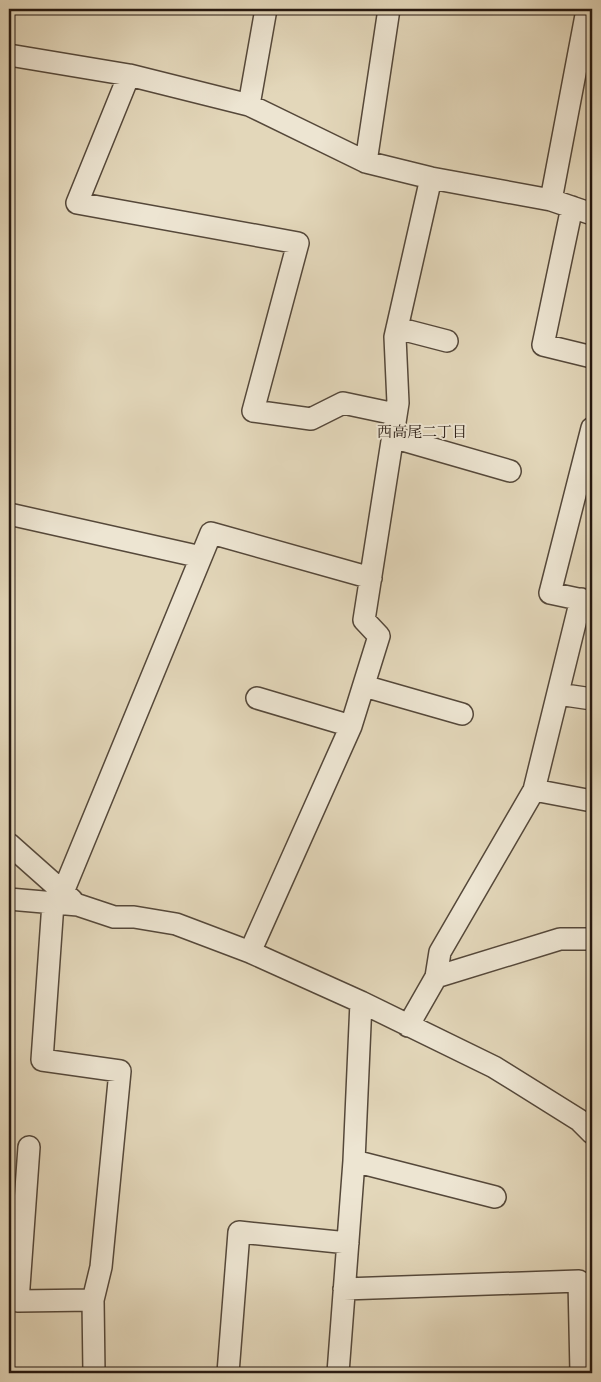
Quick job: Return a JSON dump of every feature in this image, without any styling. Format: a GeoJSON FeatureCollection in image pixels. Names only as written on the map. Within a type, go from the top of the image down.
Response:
{"type":"FeatureCollection","features":[{"type":"Feature","properties":{"kind":"street"},"geometry":{"type":"LineString","coordinates":[[249,105],[266,9]]}},
{"type":"Feature","properties":{"kind":"street"},"geometry":{"type":"LineString","coordinates":[[366,162],[389,9]]}},
{"type":"Feature","properties":{"kind":"street"},"geometry":{"type":"LineString","coordinates":[[551,200],[586,10],[592,11]]}},
{"type":"Feature","properties":{"kind":"street"},"geometry":{"type":"LineString","coordinates":[[9,55],[129,75],[249,105],[366,162],[431,178],[551,200],[592,214]]}},
{"type":"Feature","properties":{"kind":"street"},"geometry":{"type":"LineString","coordinates":[[129,75],[77,203],[298,243],[253,411],[311,418],[343,403],[395,414]]}},
{"type":"Feature","properties":{"kind":"street"},"geometry":{"type":"LineString","coordinates":[[250,952],[351,726],[379,636],[364,620],[398,404],[395,336],[431,178]]}},
{"type":"Feature","properties":{"kind":"street"},"geometry":{"type":"LineString","coordinates":[[572,207],[543,345],[592,357]]}},
{"type":"Feature","properties":{"kind":"street"},"geometry":{"type":"LineString","coordinates":[[397,328],[447,341]]}},
{"type":"Feature","properties":{"kind":"street"},"geometry":{"type":"LineString","coordinates":[[408,1026],[436,977],[440,952],[534,790],[558,694],[587,600],[550,593],[592,428]]}},
{"type":"Feature","properties":{"kind":"street"},"geometry":{"type":"LineString","coordinates":[[392,437],[510,472]]}},
{"type":"Feature","properties":{"kind":"street"},"geometry":{"type":"LineString","coordinates":[[9,514],[201,557]]}},
{"type":"Feature","properties":{"kind":"street"},"geometry":{"type":"LineString","coordinates":[[94,1373],[93,1300],[101,1267],[120,1071],[42,1060],[65,900],[211,533],[371,578]]}},
{"type":"Feature","properties":{"kind":"street"},"geometry":{"type":"LineString","coordinates":[[364,686],[462,714]]}},
{"type":"Feature","properties":{"kind":"street"},"geometry":{"type":"LineString","coordinates":[[558,694],[592,699]]}},
{"type":"Feature","properties":{"kind":"street"},"geometry":{"type":"LineString","coordinates":[[257,698],[351,726]]}},
{"type":"Feature","properties":{"kind":"street"},"geometry":{"type":"LineString","coordinates":[[534,790],[592,802]]}},
{"type":"Feature","properties":{"kind":"street"},"geometry":{"type":"LineString","coordinates":[[9,844],[65,900]]}},
{"type":"Feature","properties":{"kind":"street"},"geometry":{"type":"LineString","coordinates":[[9,899],[65,900],[114,916],[134,917],[176,924],[250,952],[361,1002],[494,1067],[579,1120],[592,1134]]}},
{"type":"Feature","properties":{"kind":"street"},"geometry":{"type":"LineString","coordinates":[[436,977],[560,939],[592,939]]}},
{"type":"Feature","properties":{"kind":"street"},"geometry":{"type":"LineString","coordinates":[[338,1373],[354,1162],[361,1002]]}},
{"type":"Feature","properties":{"kind":"street"},"geometry":{"type":"LineString","coordinates":[[29,1147],[18,1301],[93,1300]]}},
{"type":"Feature","properties":{"kind":"street"},"geometry":{"type":"LineString","coordinates":[[354,1162],[494,1197]]}},
{"type":"Feature","properties":{"kind":"street"},"geometry":{"type":"LineString","coordinates":[[228,1373],[239,1232],[348,1243]]}},
{"type":"Feature","properties":{"kind":"street"},"geometry":{"type":"LineString","coordinates":[[344,1289],[579,1282],[581,1373]]}},
{"type":"Feature","properties":{"kind":"district","name":"西高尾二丁目"},"geometry":{"type":"Point","coordinates":[422,432]}}]}
